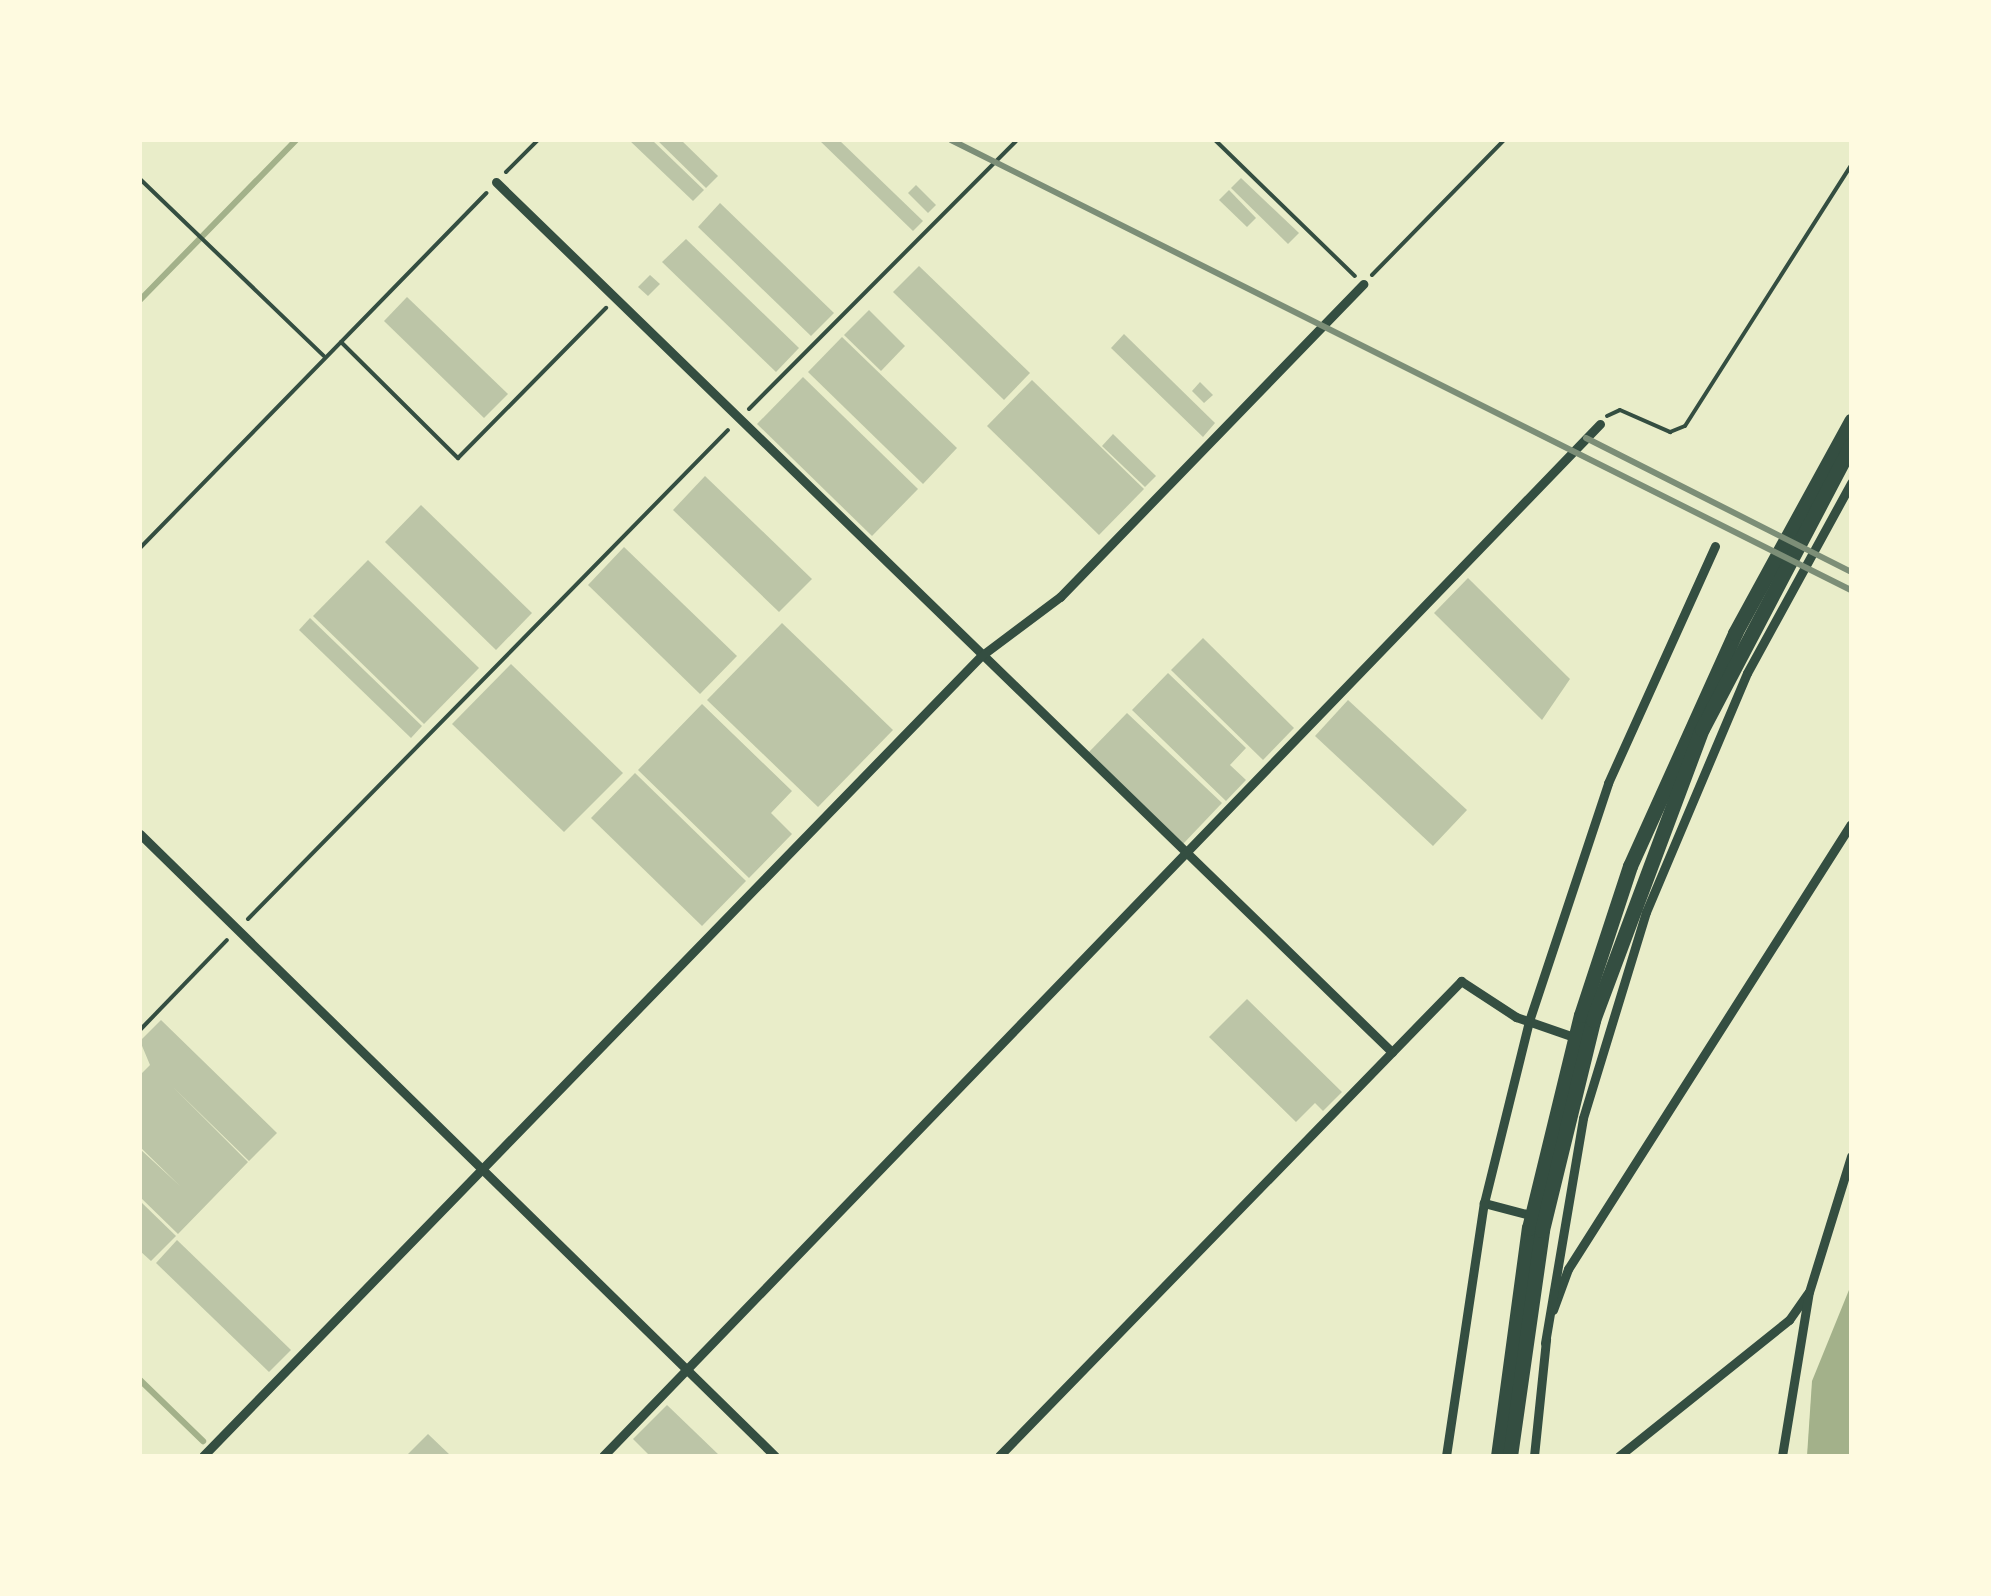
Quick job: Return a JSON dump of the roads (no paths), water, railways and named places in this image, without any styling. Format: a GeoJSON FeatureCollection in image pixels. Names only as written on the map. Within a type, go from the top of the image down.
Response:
{"type":"FeatureCollection","features":[{"type":"Feature","properties":{"kind":"highway"},"geometry":{"type":"LineString","coordinates":[[1498,1456],[1530,1228],[1581,1015],[1630,866],[1735,633],[1851,421]]}},
{"type":"Feature","properties":{"kind":"highway"},"geometry":{"type":"LineString","coordinates":[[1510,1456],[1542,1230],[1593,1020],[1702,729],[1851,444]]}},
{"type":"Feature","properties":{"kind":"street"},"geometry":{"type":"LineString","coordinates":[[496,182],[1392,1052]]}},
{"type":"Feature","properties":{"kind":"street"},"geometry":{"type":"LineString","coordinates":[[202,1456],[982,656],[1060,597],[1363,284]]}},
{"type":"Feature","properties":{"kind":"street"},"geometry":{"type":"LineString","coordinates":[[603,1456],[1600,424]]}},
{"type":"Feature","properties":{"kind":"street"},"geometry":{"type":"LineString","coordinates":[[1534,1456],[1561,1222],[1603,1047],[1695,788],[1790,582],[1851,483]]}},
{"type":"Feature","properties":{"kind":"street"},"geometry":{"type":"LineString","coordinates":[[1446,1456],[1484,1203],[1529,1020],[1608,782],[1715,546]]}},
{"type":"Feature","properties":{"kind":"street"},"geometry":{"type":"LineString","coordinates":[[1545,1343],[1568,1269],[1851,824]]}},
{"type":"Feature","properties":{"kind":"street"},"geometry":{"type":"LineString","coordinates":[[140,834],[775,1456]]}},
{"type":"Feature","properties":{"kind":"street"},"geometry":{"type":"LineString","coordinates":[[999,1456],[1461,981],[1529,1020],[1603,1047]]}},
{"type":"Feature","properties":{"kind":"street"},"geometry":{"type":"LineString","coordinates":[[1782,1456],[1808,1292],[1851,1156]]}},
{"type":"Feature","properties":{"kind":"street"},"geometry":{"type":"LineString","coordinates":[[1484,1203],[1561,1222]]}},
{"type":"Feature","properties":{"kind":"street"},"geometry":{"type":"LineString","coordinates":[[1620,1456],[1788,1320],[1808,1292]]}},
{"type":"Feature","properties":{"kind":"waterway"},"geometry":{"type":"LineString","coordinates":[[140,300],[296,140]]}},
{"type":"Feature","properties":{"kind":"waterway"},"geometry":{"type":"LineString","coordinates":[[140,1380],[203,1441]]}},
{"type":"Feature","properties":{"kind":"railway"},"geometry":{"type":"LineString","coordinates":[[951,140],[1851,590]]}},
{"type":"Feature","properties":{"kind":"railway"},"geometry":{"type":"LineString","coordinates":[[1586,438],[1851,572]]}}]}
